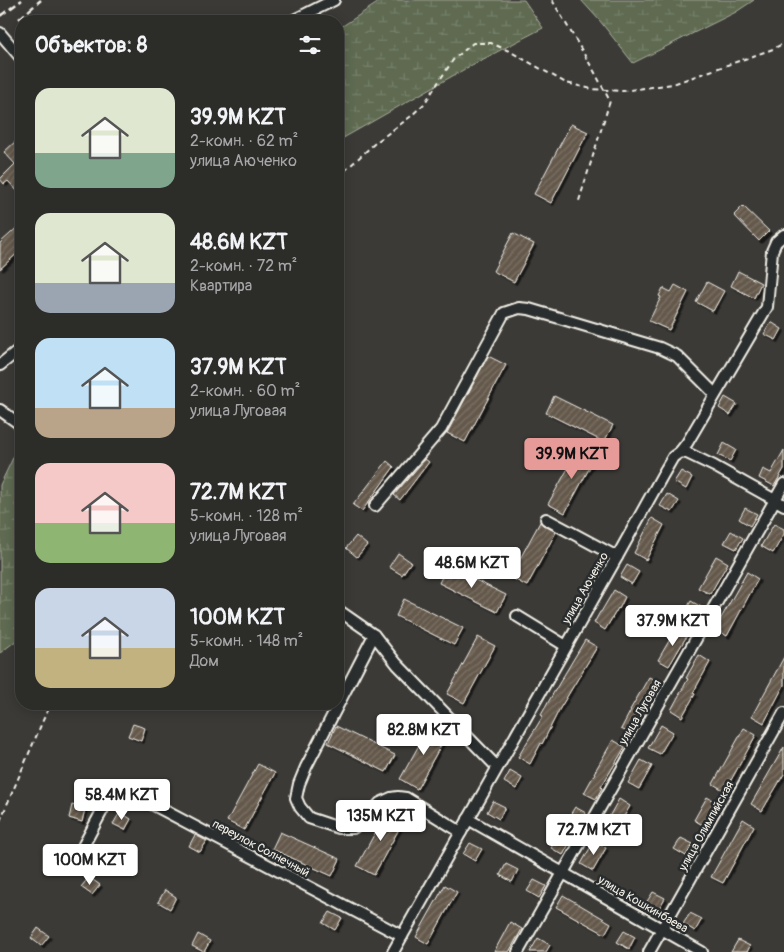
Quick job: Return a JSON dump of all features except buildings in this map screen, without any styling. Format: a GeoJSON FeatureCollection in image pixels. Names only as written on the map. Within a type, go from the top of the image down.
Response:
{"type":"FeatureCollection","features":[{"type":"Feature","properties":{"kind":"street"},"geometry":{"type":"LineString","coordinates":[[304,15],[334,0]]}},
{"type":"Feature","properties":{"kind":"street"},"geometry":{"type":"LineString","coordinates":[[0,33],[15,51]]}},
{"type":"Feature","properties":{"kind":"street","name":"улица Аюченко"},"geometry":{"type":"LineString","coordinates":[[393,952],[673,457],[680,452],[696,427],[767,308],[772,251],[776,242],[784,235]]}},
{"type":"Feature","properties":{"kind":"street"},"geometry":{"type":"LineString","coordinates":[[375,506],[441,429],[504,312],[518,308],[529,309],[660,348],[677,356],[715,394]]}},
{"type":"Feature","properties":{"kind":"street"},"geometry":{"type":"LineString","coordinates":[[0,365],[15,353]]}},
{"type":"Feature","properties":{"kind":"street"},"geometry":{"type":"LineString","coordinates":[[0,410],[15,421]]}},
{"type":"Feature","properties":{"kind":"street"},"geometry":{"type":"LineString","coordinates":[[680,452],[702,460],[779,502]]}},
{"type":"Feature","properties":{"kind":"street","name":"улица Луговая"},"geometry":{"type":"LineString","coordinates":[[518,952],[779,502],[784,484]]}},
{"type":"Feature","properties":{"kind":"street"},"geometry":{"type":"LineString","coordinates":[[546,519],[617,557]]}},
{"type":"Feature","properties":{"kind":"street"},"geometry":{"type":"LineString","coordinates":[[344,614],[374,635],[397,664],[497,767]]}},
{"type":"Feature","properties":{"kind":"street"},"geometry":{"type":"LineString","coordinates":[[517,616],[566,646]]}},
{"type":"Feature","properties":{"kind":"street"},"geometry":{"type":"LineString","coordinates":[[344,693],[374,635]]}},
{"type":"Feature","properties":{"kind":"street"},"geometry":{"type":"LineString","coordinates":[[335,710],[306,767],[296,798],[300,807],[309,818],[338,828],[353,828],[367,818],[380,803],[390,798],[406,798],[461,832]]}},
{"type":"Feature","properties":{"kind":"street","name":"улица Олимпийская"},"geometry":{"type":"LineString","coordinates":[[649,952],[784,713]]}},
{"type":"Feature","properties":{"kind":"street","name":"переулок Солнечный"},"geometry":{"type":"LineString","coordinates":[[80,852],[110,796],[118,792],[129,792],[402,936]]}},
{"type":"Feature","properties":{"kind":"street","name":"улица Кошкинбаева"},"geometry":{"type":"LineString","coordinates":[[468,819],[702,952]]}},
{"type":"Feature","properties":{"kind":"path"},"geometry":{"type":"LineString","coordinates":[[552,0],[610,102],[578,204]]}},
{"type":"Feature","properties":{"kind":"path"},"geometry":{"type":"LineString","coordinates":[[344,172],[374,144],[424,104],[452,60],[473,43],[491,43],[509,51],[566,84],[623,91],[673,84],[773,49],[784,43]]}},
{"type":"Feature","properties":{"kind":"path"},"geometry":{"type":"LineString","coordinates":[[0,821],[47,710]]}},
{"type":"Feature","properties":{"kind":"green space"},"geometry":{"type":"Polygon","coordinates":[[[382,0],[524,0],[543,28],[470,66],[344,138],[344,25],[382,0]]]}},
{"type":"Feature","properties":{"kind":"green space"},"geometry":{"type":"Polygon","coordinates":[[[581,0],[754,0],[736,12],[633,63],[581,0]]]}},
{"type":"Feature","properties":{"kind":"green space"},"geometry":{"type":"Polygon","coordinates":[[[15,454],[15,642],[0,653],[0,485],[15,454]]]}},
{"type":"Feature","properties":{"kind":"railway"},"geometry":{"type":"LineString","coordinates":[[0,16],[22,0]]}},
{"type":"Feature","properties":{"kind":"railway"},"geometry":{"type":"LineString","coordinates":[[24,15],[41,0]]}}]}
